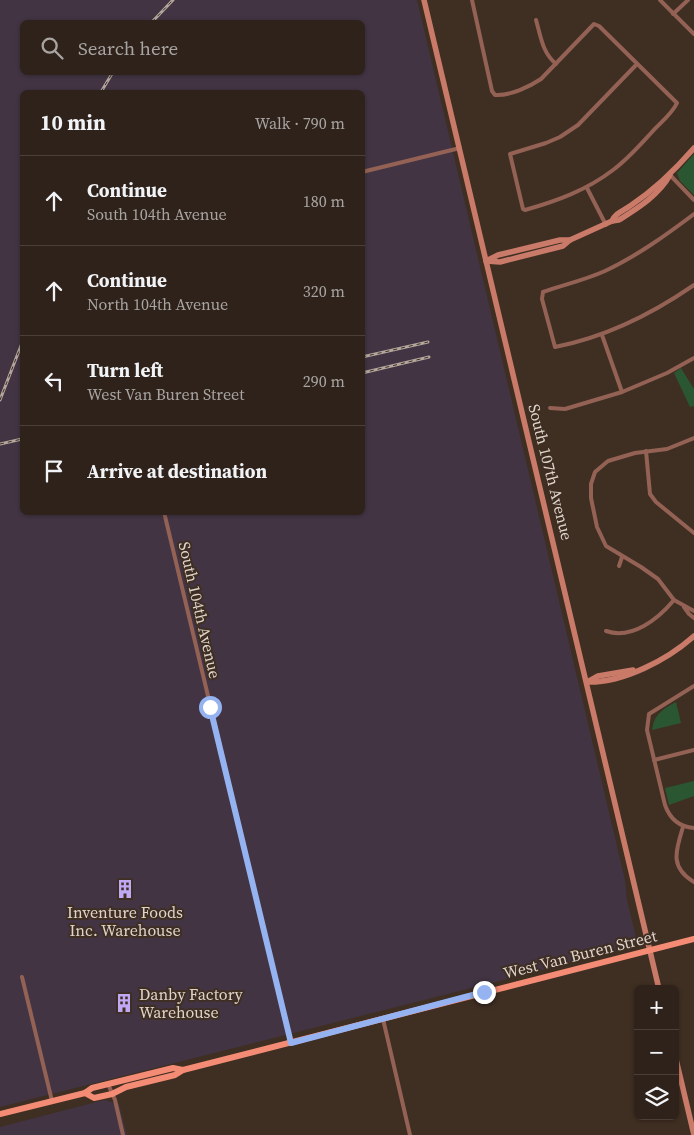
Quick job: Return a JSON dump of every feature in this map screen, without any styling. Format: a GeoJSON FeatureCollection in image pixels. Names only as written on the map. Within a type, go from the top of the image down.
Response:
{"type":"FeatureCollection","features":[{"type":"Feature","properties":{"kind":"main road","name":"South 107th Avenue"},"geometry":{"type":"LineString","coordinates":[[424,0],[658,985]]}},
{"type":"Feature","properties":{"kind":"main road"},"geometry":{"type":"LineString","coordinates":[[486,261],[500,262],[563,246],[570,240],[606,225],[612,221],[614,216],[631,206],[670,175],[694,148]]}},
{"type":"Feature","properties":{"kind":"main road"},"geometry":{"type":"LineString","coordinates":[[587,682],[600,682],[617,678],[640,669],[674,653],[694,636]]}},
{"type":"Feature","properties":{"kind":"main road","name":"West Van Buren Street"},"geometry":{"type":"LineString","coordinates":[[84,1093],[94,1098],[112,1094],[126,1087],[175,1075],[183,1070],[694,939]]}},
{"type":"Feature","properties":{"kind":"main road","name":"West Van Buren Street"},"geometry":{"type":"LineString","coordinates":[[0,1114],[84,1093],[92,1088],[151,1073],[173,1068],[183,1070]]}},
{"type":"Feature","properties":{"kind":"main road"},"geometry":{"type":"LineString","coordinates":[[679,1072],[694,1135]]}},
{"type":"Feature","properties":{"kind":"main road"},"geometry":{"type":"LineString","coordinates":[[112,1094],[124,1083],[146,1078],[151,1073]]}},
{"type":"Feature","properties":{"kind":"street"},"geometry":{"type":"LineString","coordinates":[[472,0],[492,91],[495,95],[513,92],[541,78],[594,24],[599,26],[636,65],[677,103],[634,152],[614,170],[587,188],[525,210],[523,209],[510,154],[546,143],[560,137],[578,125],[636,65]]}},
{"type":"Feature","properties":{"kind":"street"},"geometry":{"type":"LineString","coordinates":[[660,0],[694,34]]}},
{"type":"Feature","properties":{"kind":"street"},"geometry":{"type":"LineString","coordinates":[[673,14],[688,0]]}},
{"type":"Feature","properties":{"kind":"street"},"geometry":{"type":"LineString","coordinates":[[536,20],[544,50],[556,64]]}},
{"type":"Feature","properties":{"kind":"street"},"geometry":{"type":"LineString","coordinates":[[365,171],[460,148]]}},
{"type":"Feature","properties":{"kind":"street"},"geometry":{"type":"LineString","coordinates":[[670,175],[694,200]]}},
{"type":"Feature","properties":{"kind":"street"},"geometry":{"type":"LineString","coordinates":[[587,188],[606,225]]}},
{"type":"Feature","properties":{"kind":"street"},"geometry":{"type":"LineString","coordinates":[[694,214],[645,249],[604,271],[543,292],[542,299],[555,346],[602,335],[634,321],[694,285]]}},
{"type":"Feature","properties":{"kind":"street"},"geometry":{"type":"LineString","coordinates":[[602,335],[622,392]]}},
{"type":"Feature","properties":{"kind":"street"},"geometry":{"type":"LineString","coordinates":[[550,408],[565,409],[622,392],[667,373],[694,358]]}},
{"type":"Feature","properties":{"kind":"street"},"geometry":{"type":"LineString","coordinates":[[694,438],[667,450],[635,453],[608,461],[595,472],[590,484],[598,527],[606,546],[622,557],[641,566],[658,580],[674,600],[694,618]]}},
{"type":"Feature","properties":{"kind":"street"},"geometry":{"type":"LineString","coordinates":[[646,452],[650,494],[656,502],[694,533]]}},
{"type":"Feature","properties":{"kind":"street","name":"South 104th Avenue"},"geometry":{"type":"LineString","coordinates":[[165,515],[291,1043]]}},
{"type":"Feature","properties":{"kind":"street"},"geometry":{"type":"LineString","coordinates":[[619,566],[622,557]]}},
{"type":"Feature","properties":{"kind":"street"},"geometry":{"type":"LineString","coordinates":[[606,631],[615,634],[624,633],[644,626],[654,620],[674,600]]}},
{"type":"Feature","properties":{"kind":"street"},"geometry":{"type":"LineString","coordinates":[[684,607],[694,611]]}},
{"type":"Feature","properties":{"kind":"street"},"geometry":{"type":"LineString","coordinates":[[694,686],[666,701],[649,714],[647,730],[668,813],[683,827],[694,828]]}},
{"type":"Feature","properties":{"kind":"street"},"geometry":{"type":"LineString","coordinates":[[654,760],[694,750]]}},
{"type":"Feature","properties":{"kind":"street"},"geometry":{"type":"LineString","coordinates":[[683,827],[676,852],[676,860],[683,874],[694,882]]}},
{"type":"Feature","properties":{"kind":"street"},"geometry":{"type":"LineString","coordinates":[[22,977],[52,1101]]}},
{"type":"Feature","properties":{"kind":"street"},"geometry":{"type":"LineString","coordinates":[[383,1019],[410,1135]]}},
{"type":"Feature","properties":{"kind":"street"},"geometry":{"type":"LineString","coordinates":[[108,1084],[123,1135]]}},
{"type":"Feature","properties":{"kind":"shaded area"},"geometry":{"type":"Polygon","coordinates":[[[0,0],[417,0],[625,880],[627,900],[637,941],[634,947],[0,1107],[0,0]]]}},
{"type":"Feature","properties":{"kind":"shaded area"},"geometry":{"type":"Polygon","coordinates":[[[104,1100],[119,1104],[127,1135],[0,1135],[0,1127],[104,1100]]]}},
{"type":"Feature","properties":{"kind":"green space"},"geometry":{"type":"Polygon","coordinates":[[[694,154],[694,195],[680,181],[677,173],[694,154]]]}},
{"type":"Feature","properties":{"kind":"green space"},"geometry":{"type":"Polygon","coordinates":[[[681,368],[694,389],[694,406],[690,407],[674,373],[681,368]]]}},
{"type":"Feature","properties":{"kind":"green space"},"geometry":{"type":"Polygon","coordinates":[[[676,702],[681,723],[652,730],[657,716],[676,702]]]}},
{"type":"Feature","properties":{"kind":"green space"},"geometry":{"type":"Polygon","coordinates":[[[694,781],[694,796],[669,805],[665,788],[694,781]]]}},
{"type":"Feature","properties":{"kind":"railway"},"geometry":{"type":"LineString","coordinates":[[154,20],[173,0]]}},
{"type":"Feature","properties":{"kind":"railway"},"geometry":{"type":"LineString","coordinates":[[102,90],[111,75]]}},
{"type":"Feature","properties":{"kind":"railway"},"geometry":{"type":"LineString","coordinates":[[365,356],[428,342]]}},
{"type":"Feature","properties":{"kind":"railway"},"geometry":{"type":"LineString","coordinates":[[0,400],[20,348]]}},
{"type":"Feature","properties":{"kind":"railway"},"geometry":{"type":"LineString","coordinates":[[365,372],[429,357]]}},
{"type":"Feature","properties":{"kind":"railway"},"geometry":{"type":"LineString","coordinates":[[0,444],[20,439]]}},
{"type":"Feature","properties":{"kind":"place","name":"Inventure Foods Inc. Warehouse"},"geometry":{"type":"Point","coordinates":[125,889]}},
{"type":"Feature","properties":{"kind":"place","name":"Danby Factory Warehouse"},"geometry":{"type":"Point","coordinates":[124,1003]}},
{"type":"Feature","properties":{"kind":"route"},"geometry":{"type":"LineString","coordinates":[[210,707],[291,1043],[484,992]]}}]}
